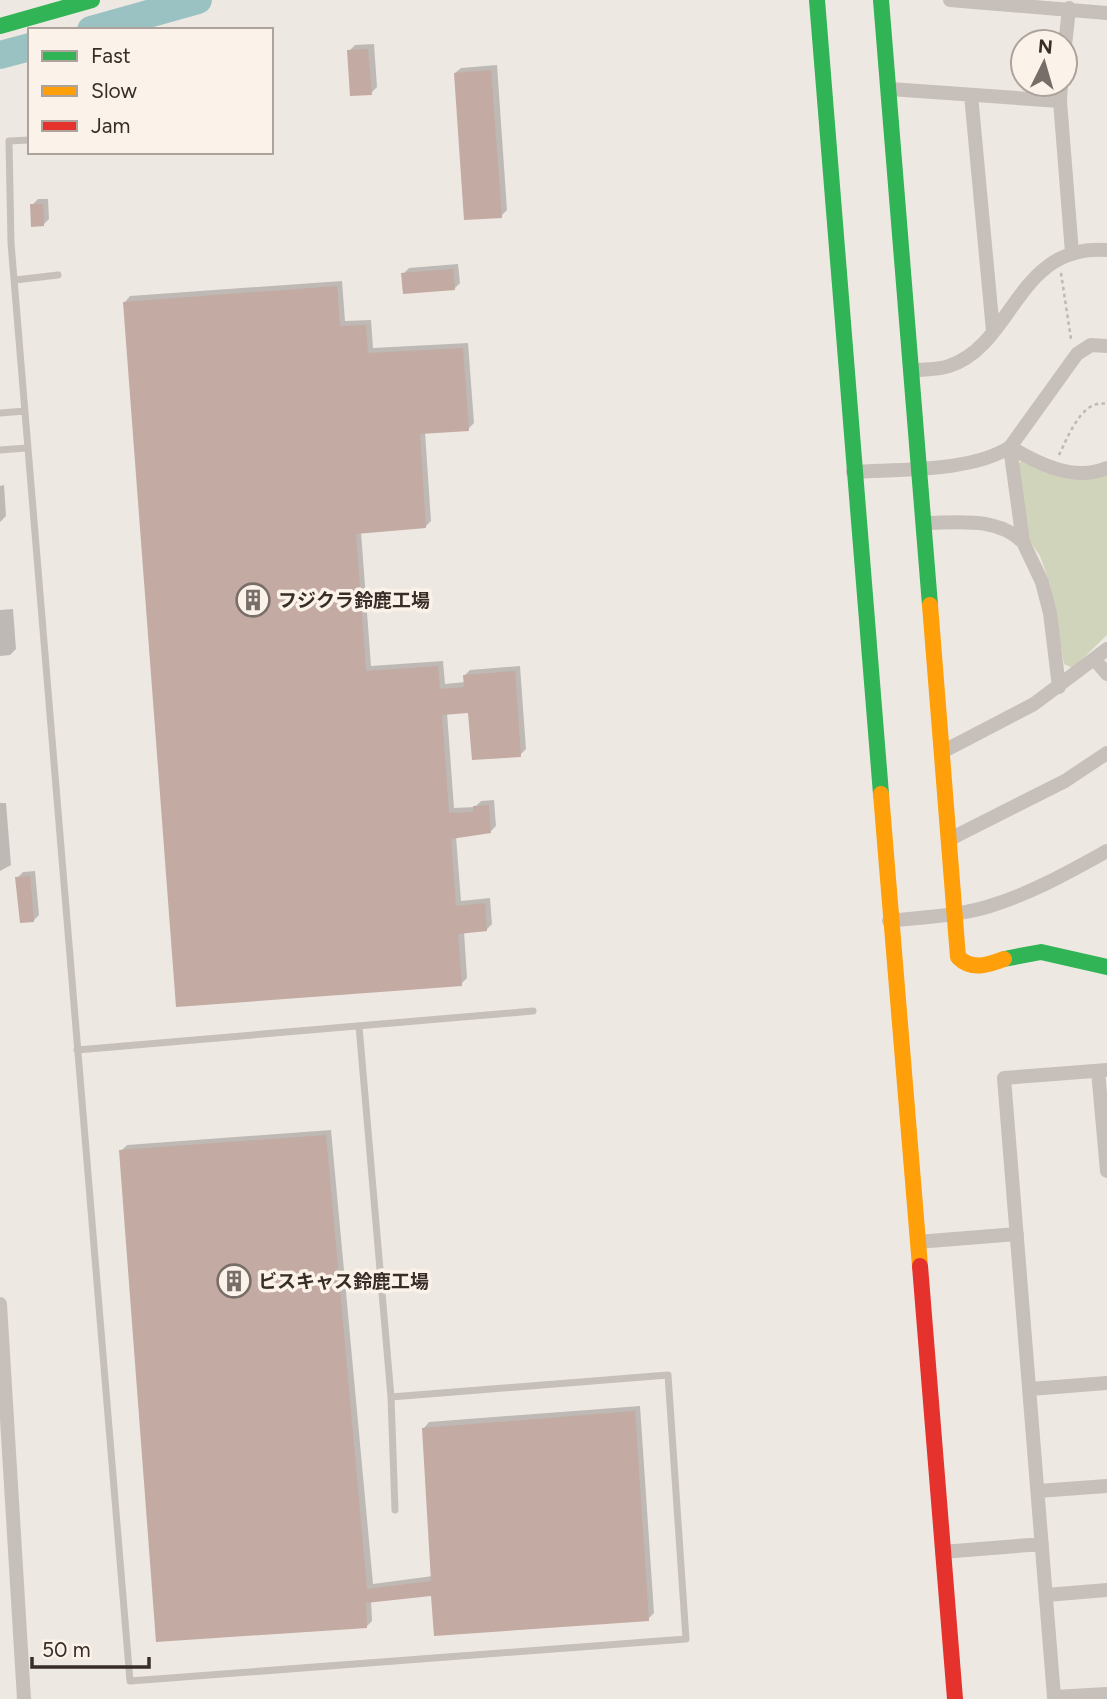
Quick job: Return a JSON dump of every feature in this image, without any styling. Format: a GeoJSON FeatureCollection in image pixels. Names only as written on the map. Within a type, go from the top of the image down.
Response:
{"type":"FeatureCollection","features":[{"type":"Feature","properties":{"kind":"street"},"geometry":{"type":"LineString","coordinates":[[0,26],[92,0]]}},
{"type":"Feature","properties":{"kind":"street"},"geometry":{"type":"LineString","coordinates":[[817,0],[889,921],[955,1699]]}},
{"type":"Feature","properties":{"kind":"street"},"geometry":{"type":"LineString","coordinates":[[881,0],[958,957],[963,964],[974,967],[1033,952],[1107,967]]}},
{"type":"Feature","properties":{"kind":"street"},"geometry":{"type":"LineString","coordinates":[[950,0],[1107,13]]}},
{"type":"Feature","properties":{"kind":"street"},"geometry":{"type":"LineString","coordinates":[[1067,28],[1069,8]]}},
{"type":"Feature","properties":{"kind":"street"},"geometry":{"type":"LineString","coordinates":[[890,89],[1060,101]]}},
{"type":"Feature","properties":{"kind":"street"},"geometry":{"type":"LineString","coordinates":[[971,95],[993,331]]}},
{"type":"Feature","properties":{"kind":"street"},"geometry":{"type":"LineString","coordinates":[[1060,98],[1066,256]]}},
{"type":"Feature","properties":{"kind":"street"},"geometry":{"type":"LineString","coordinates":[[912,371],[949,366],[968,355],[993,331],[1021,292],[1066,256],[1107,250]]}},
{"type":"Feature","properties":{"kind":"street"},"geometry":{"type":"LineString","coordinates":[[853,472],[917,468],[998,455],[1010,447],[1077,354],[1091,345],[1107,346]]}},
{"type":"Feature","properties":{"kind":"street"},"geometry":{"type":"LineString","coordinates":[[1010,447],[1053,467],[1088,474],[1107,468]]}},
{"type":"Feature","properties":{"kind":"street"},"geometry":{"type":"LineString","coordinates":[[1010,447],[1023,542],[1042,582],[1059,687]]}},
{"type":"Feature","properties":{"kind":"street"},"geometry":{"type":"LineString","coordinates":[[923,523],[996,525],[1012,532],[1023,542]]}},
{"type":"Feature","properties":{"kind":"street"},"geometry":{"type":"LineString","coordinates":[[942,752],[1034,704],[1107,649]]}},
{"type":"Feature","properties":{"kind":"street"},"geometry":{"type":"LineString","coordinates":[[1095,660],[1107,674]]}},
{"type":"Feature","properties":{"kind":"street"},"geometry":{"type":"LineString","coordinates":[[950,839],[1065,781],[1107,754]]}},
{"type":"Feature","properties":{"kind":"street"},"geometry":{"type":"LineString","coordinates":[[889,921],[956,914],[991,906],[1051,883],[1107,851]]}},
{"type":"Feature","properties":{"kind":"street"},"geometry":{"type":"LineString","coordinates":[[1107,1171],[1103,1070],[1004,1078],[1054,1697],[1107,1694]]}},
{"type":"Feature","properties":{"kind":"street"},"geometry":{"type":"LineString","coordinates":[[917,1242],[1017,1234]]}},
{"type":"Feature","properties":{"kind":"street"},"geometry":{"type":"LineString","coordinates":[[0,1304],[23,1699]]}},
{"type":"Feature","properties":{"kind":"street"},"geometry":{"type":"LineString","coordinates":[[1030,1389],[1107,1383]]}},
{"type":"Feature","properties":{"kind":"street"},"geometry":{"type":"LineString","coordinates":[[1038,1491],[1107,1486]]}},
{"type":"Feature","properties":{"kind":"street"},"geometry":{"type":"LineString","coordinates":[[942,1552],[1042,1544]]}},
{"type":"Feature","properties":{"kind":"street"},"geometry":{"type":"LineString","coordinates":[[1046,1595],[1107,1590]]}},
{"type":"Feature","properties":{"kind":"lane"},"geometry":{"type":"LineString","coordinates":[[28,140],[9,141],[15,280],[130,1681],[685,1639],[668,1375],[391,1397]]}},
{"type":"Feature","properties":{"kind":"lane"},"geometry":{"type":"LineString","coordinates":[[15,280],[58,275]]}},
{"type":"Feature","properties":{"kind":"lane"},"geometry":{"type":"LineString","coordinates":[[0,413],[25,411]]}},
{"type":"Feature","properties":{"kind":"lane"},"geometry":{"type":"LineString","coordinates":[[0,450],[27,448]]}},
{"type":"Feature","properties":{"kind":"lane"},"geometry":{"type":"LineString","coordinates":[[77,1051],[533,1011]]}},
{"type":"Feature","properties":{"kind":"lane"},"geometry":{"type":"LineString","coordinates":[[359,1026],[391,1397],[395,1510]]}},
{"type":"Feature","properties":{"kind":"path"},"geometry":{"type":"LineString","coordinates":[[1066,256],[1072,345],[1077,354]]}},
{"type":"Feature","properties":{"kind":"path"},"geometry":{"type":"LineString","coordinates":[[1053,467],[1082,415],[1092,406],[1107,404]]}},
{"type":"Feature","properties":{"kind":"green space"},"geometry":{"type":"Polygon","coordinates":[[[1023,460],[1073,478],[1107,472],[1107,635],[1073,668],[1064,664],[1050,584],[1040,556],[1025,534],[1018,464],[1023,460]]]}},
{"type":"Feature","properties":{"kind":"building"},"geometry":{"type":"Polygon","coordinates":[[[368,49],[372,95],[350,96],[347,50],[368,49]]]}},
{"type":"Feature","properties":{"kind":"building"},"geometry":{"type":"Polygon","coordinates":[[[491,70],[502,218],[464,220],[454,73],[491,70]]]}},
{"type":"Feature","properties":{"kind":"building"},"geometry":{"type":"Polygon","coordinates":[[[30,204],[43,204],[44,226],[31,227],[30,204]]]}},
{"type":"Feature","properties":{"kind":"building"},"geometry":{"type":"Polygon","coordinates":[[[453,269],[455,290],[403,294],[401,273],[453,269]]]}},
{"type":"Feature","properties":{"kind":"building","name":"フジクラ鈴鹿工場"},"geometry":{"type":"Polygon","coordinates":[[[337,286],[340,326],[366,325],[368,353],[463,348],[469,431],[420,434],[426,528],[356,534],[366,671],[438,666],[440,689],[464,687],[463,675],[515,671],[521,757],[472,760],[468,713],[442,715],[449,813],[473,812],[473,806],[489,805],[491,833],[451,839],[456,906],[485,903],[487,931],[458,934],[462,986],[176,1007],[123,302],[337,286]]]}},
{"type":"Feature","properties":{"kind":"building"},"geometry":{"type":"Polygon","coordinates":[[[30,876],[34,922],[20,923],[15,877],[30,876]]]}},
{"type":"Feature","properties":{"kind":"building","name":"ビスキャス鈴鹿工場"},"geometry":{"type":"Polygon","coordinates":[[[326,1135],[367,1589],[431,1581],[422,1428],[635,1411],[649,1621],[434,1636],[431,1596],[366,1603],[367,1628],[156,1642],[119,1150],[326,1135]]]}},
{"type":"Feature","properties":{"kind":"waterway"},"geometry":{"type":"LineString","coordinates":[[98,28],[198,0]]}},
{"type":"Feature","properties":{"kind":"waterway"},"geometry":{"type":"LineString","coordinates":[[0,55],[28,48]]}},
{"type":"Feature","properties":{"kind":"traffic: fast"},"geometry":{"type":"LineString","coordinates":[[0,26],[92,0]]}},
{"type":"Feature","properties":{"kind":"traffic: fast"},"geometry":{"type":"LineString","coordinates":[[817,0],[881,794]]}},
{"type":"Feature","properties":{"kind":"traffic: fast"},"geometry":{"type":"LineString","coordinates":[[881,0],[930,605]]}},
{"type":"Feature","properties":{"kind":"traffic: fast"},"geometry":{"type":"LineString","coordinates":[[1004,959],[1041,952],[1107,967]]}},
{"type":"Feature","properties":{"kind":"traffic: slow"},"geometry":{"type":"LineString","coordinates":[[930,605],[958,957],[974,965],[986,965],[1004,959]]}},
{"type":"Feature","properties":{"kind":"traffic: slow"},"geometry":{"type":"LineString","coordinates":[[881,794],[920,1266]]}},
{"type":"Feature","properties":{"kind":"traffic: jam"},"geometry":{"type":"LineString","coordinates":[[920,1266],[955,1699]]}},
{"type":"Feature","properties":{"kind":"place","name":"フジクラ鈴鹿工場"},"geometry":{"type":"Point","coordinates":[253,600]}},
{"type":"Feature","properties":{"kind":"place","name":"ビスキャス鈴鹿工場"},"geometry":{"type":"Point","coordinates":[234,1281]}}]}
